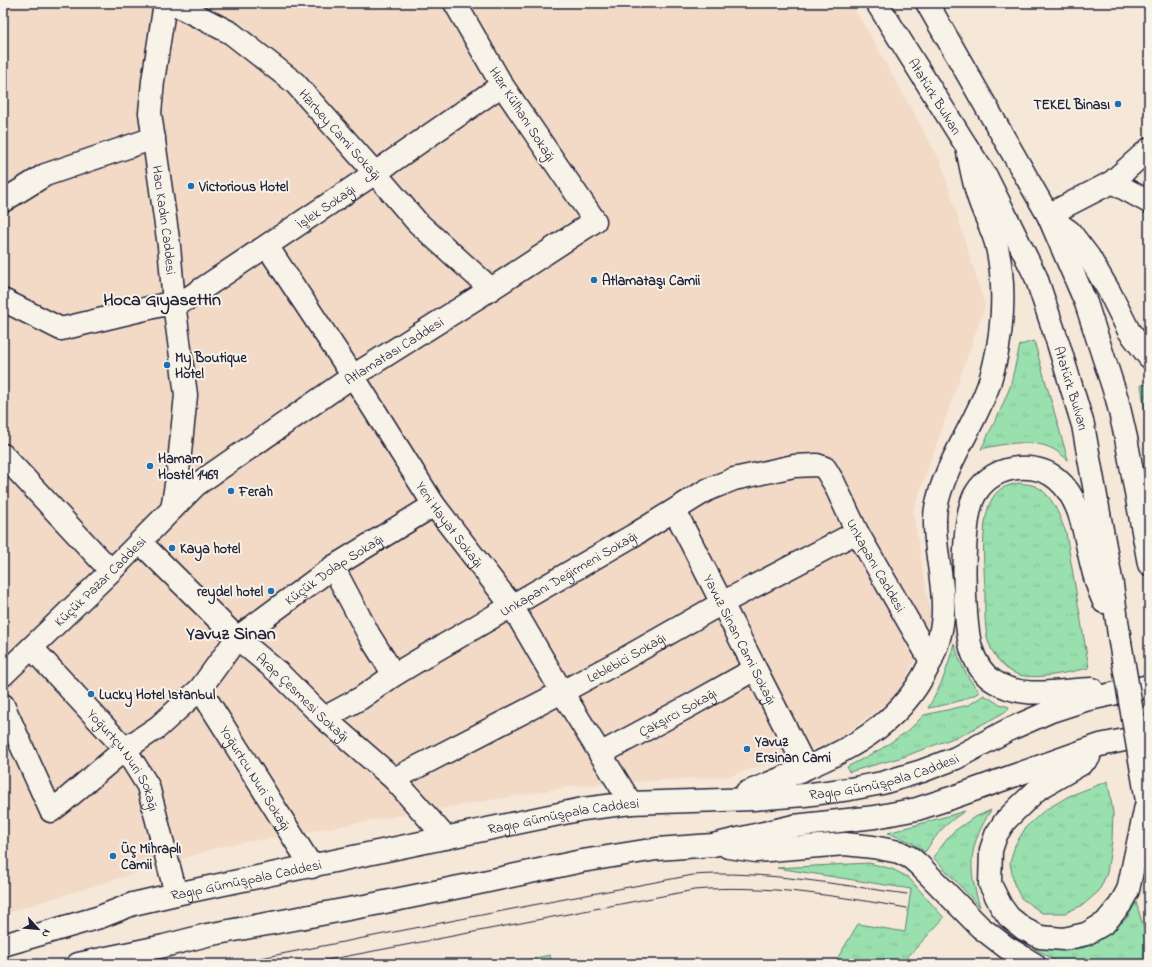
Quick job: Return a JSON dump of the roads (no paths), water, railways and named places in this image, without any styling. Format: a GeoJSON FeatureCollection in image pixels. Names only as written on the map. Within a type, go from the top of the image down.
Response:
{"type":"FeatureCollection","features":[{"type":"Feature","properties":{"kind":"street","name":"Hacı Kadın Caddesi"},"geometry":{"type":"LineString","coordinates":[[165,3],[153,81],[150,113],[169,246],[180,301],[186,395],[178,472],[172,509]]}},
{"type":"Feature","properties":{"kind":"street","name":"Hzırbey Cami Sokağı"},"geometry":{"type":"LineString","coordinates":[[172,3],[231,33],[295,83],[417,222],[491,290]]}},
{"type":"Feature","properties":{"kind":"street","name":"Hızır Külhanı Sokağı"},"geometry":{"type":"LineString","coordinates":[[455,3],[502,85],[595,221]]}},
{"type":"Feature","properties":{"kind":"street","name":"Atatürk Bulvarı"},"geometry":{"type":"LineString","coordinates":[[877,3],[986,176],[1036,277],[1058,342],[1082,424],[1111,578],[1120,642],[1148,808]]}},
{"type":"Feature","properties":{"kind":"street"},"geometry":{"type":"LineString","coordinates":[[927,3],[1048,215],[1086,303],[1117,399],[1126,438],[1149,564]]}},
{"type":"Feature","properties":{"kind":"street","name":"İşlek Sokağı"},"geometry":{"type":"LineString","coordinates":[[180,301],[267,246],[502,85]]}},
{"type":"Feature","properties":{"kind":"street"},"geometry":{"type":"LineString","coordinates":[[3,201],[45,175],[154,138]]}},
{"type":"Feature","properties":{"kind":"street"},"geometry":{"type":"LineString","coordinates":[[728,800],[841,752],[878,729],[904,705],[921,680],[940,639],[943,612],[935,536],[935,509],[944,480],[976,416],[988,384],[996,356],[1002,326],[1000,269],[996,244],[989,220],[978,196],[967,147]]}},
{"type":"Feature","properties":{"kind":"street"},"geometry":{"type":"LineString","coordinates":[[1048,215],[1112,182],[1149,149]]}},
{"type":"Feature","properties":{"kind":"street"},"geometry":{"type":"LineString","coordinates":[[1112,182],[1149,202]]}},
{"type":"Feature","properties":{"kind":"street"},"geometry":{"type":"LineString","coordinates":[[1048,215],[1070,232],[1090,257],[1109,290],[1129,331],[1149,357]]}},
{"type":"Feature","properties":{"kind":"street","name":"Atlamatası Caddesi"},"geometry":{"type":"LineString","coordinates":[[196,485],[353,376],[491,290],[595,221]]}},
{"type":"Feature","properties":{"kind":"street","name":"Yeni Hayat Sokağı"},"geometry":{"type":"LineString","coordinates":[[267,246],[353,376],[434,505],[512,606],[562,692],[631,803]]}},
{"type":"Feature","properties":{"kind":"street"},"geometry":{"type":"LineString","coordinates":[[3,300],[61,329],[180,301]]}},
{"type":"Feature","properties":{"kind":"street"},"geometry":{"type":"LineString","coordinates":[[3,454],[112,571]]}},
{"type":"Feature","properties":{"kind":"street","name":"Unkapanı Değirmeni Sokağı"},"geometry":{"type":"LineString","coordinates":[[324,718],[361,698],[394,675],[707,490],[734,480],[794,466],[817,465],[825,468]]}},
{"type":"Feature","properties":{"kind":"street"},"geometry":{"type":"LineString","coordinates":[[1119,692],[1096,688],[1040,693],[1016,692],[994,682],[986,675],[978,663],[971,648],[967,620],[965,551],[968,515],[975,493],[990,477],[1009,468],[1026,467],[1045,471],[1062,484],[1073,499],[1083,525],[1098,589],[1120,642]]}},
{"type":"Feature","properties":{"kind":"street","name":"Unkapanı Caddesi"},"geometry":{"type":"LineString","coordinates":[[825,468],[834,483],[857,532],[931,660]]}},
{"type":"Feature","properties":{"kind":"street","name":"Küçük Pazar Caddesi"},"geometry":{"type":"LineString","coordinates":[[3,675],[112,571],[196,485]]}},
{"type":"Feature","properties":{"kind":"street","name":"Küçük Dolap Sokağı"},"geometry":{"type":"LineString","coordinates":[[3,705],[51,811],[125,749],[158,727],[200,689],[237,638],[332,567],[434,505]]}},
{"type":"Feature","properties":{"kind":"street","name":"Yavuz Sinan Cami Sokağı"},"geometry":{"type":"LineString","coordinates":[[675,510],[806,768]]}},
{"type":"Feature","properties":{"kind":"street","name":"Leblebici Sokağı"},"geometry":{"type":"LineString","coordinates":[[394,780],[622,660],[722,603],[857,532]]}},
{"type":"Feature","properties":{"kind":"street","name":"Arap Çesmesi Sokağı"},"geometry":{"type":"LineString","coordinates":[[140,542],[237,638],[279,672],[324,718],[394,780],[446,838]]}},
{"type":"Feature","properties":{"kind":"street"},"geometry":{"type":"LineString","coordinates":[[332,567],[369,635],[394,675]]}},
{"type":"Feature","properties":{"kind":"street","name":"Yoğurtçu Nuri Sokağı"},"geometry":{"type":"LineString","coordinates":[[32,648],[125,749],[148,786],[176,894]]}},
{"type":"Feature","properties":{"kind":"street","name":"Çakşırcı Sokağı"},"geometry":{"type":"LineString","coordinates":[[600,754],[755,669]]}},
{"type":"Feature","properties":{"kind":"street","name":"Ragıp Gümüşpala Caddesi"},"geometry":{"type":"LineString","coordinates":[[3,945],[100,917],[133,904],[583,809],[631,803],[728,800],[804,795],[882,783],[922,771],[956,758],[1008,730],[1051,711],[1085,700],[1149,686]]}},
{"type":"Feature","properties":{"kind":"street","name":"Yoğurtcu Nuri Sokağı"},"geometry":{"type":"LineString","coordinates":[[200,689],[312,867]]}},
{"type":"Feature","properties":{"kind":"street"},"geometry":{"type":"LineString","coordinates":[[78,964],[164,946],[207,935],[415,896],[582,861],[657,849],[712,845],[794,826],[875,817],[917,808],[951,798],[1100,745],[1149,735]]}},
{"type":"Feature","properties":{"kind":"street"},"geometry":{"type":"LineString","coordinates":[[1100,745],[1081,764],[1038,789],[1005,821],[996,835],[989,862],[990,884],[1008,917],[1024,929],[1040,937],[1064,939],[1086,934],[1105,923],[1120,905],[1128,890],[1148,808]]}},
{"type":"Feature","properties":{"kind":"street"},"geometry":{"type":"LineString","coordinates":[[712,845],[756,851],[845,844],[899,852],[911,858],[919,865],[980,927],[1006,947],[1034,964]]}},
{"type":"Feature","properties":{"kind":"tram line"},"geometry":{"type":"LineString","coordinates":[[230,964],[693,875],[719,874],[773,876],[907,894]]}},
{"type":"Feature","properties":{"kind":"tram line"},"geometry":{"type":"LineString","coordinates":[[306,964],[694,890],[747,889],[801,892],[907,908]]}},
{"type":"Feature","properties":{"kind":"place","name":"TEKEL Binası"},"geometry":{"type":"Point","coordinates":[1118,104]}},
{"type":"Feature","properties":{"kind":"place","name":"Victorious Hotel"},"geometry":{"type":"Point","coordinates":[191,186]}},
{"type":"Feature","properties":{"kind":"place","name":"Atlamataşı Camii"},"geometry":{"type":"Point","coordinates":[594,280]}},
{"type":"Feature","properties":{"kind":"place","name":"My Boutique Hotel"},"geometry":{"type":"Point","coordinates":[167,365]}},
{"type":"Feature","properties":{"kind":"place","name":"Hamam Hostel 1469"},"geometry":{"type":"Point","coordinates":[150,466]}},
{"type":"Feature","properties":{"kind":"place","name":"Ferah"},"geometry":{"type":"Point","coordinates":[231,491]}},
{"type":"Feature","properties":{"kind":"place","name":"Kaya hotel"},"geometry":{"type":"Point","coordinates":[172,548]}},
{"type":"Feature","properties":{"kind":"place","name":"reydel hotel"},"geometry":{"type":"Point","coordinates":[271,591]}},
{"type":"Feature","properties":{"kind":"place","name":"Lucky Hotel Istanbul"},"geometry":{"type":"Point","coordinates":[91,694]}},
{"type":"Feature","properties":{"kind":"place","name":"Yavuz Ersinan Cami"},"geometry":{"type":"Point","coordinates":[747,749]}},
{"type":"Feature","properties":{"kind":"place","name":"Üç Mihraplı Camii"},"geometry":{"type":"Point","coordinates":[113,856]}},
{"type":"Feature","properties":{"kind":"district","name":"Hoca Gıyasettin"},"geometry":{"type":"Point","coordinates":[162,299]}},
{"type":"Feature","properties":{"kind":"district","name":"Yavuz Sinan"},"geometry":{"type":"Point","coordinates":[231,633]}}]}
